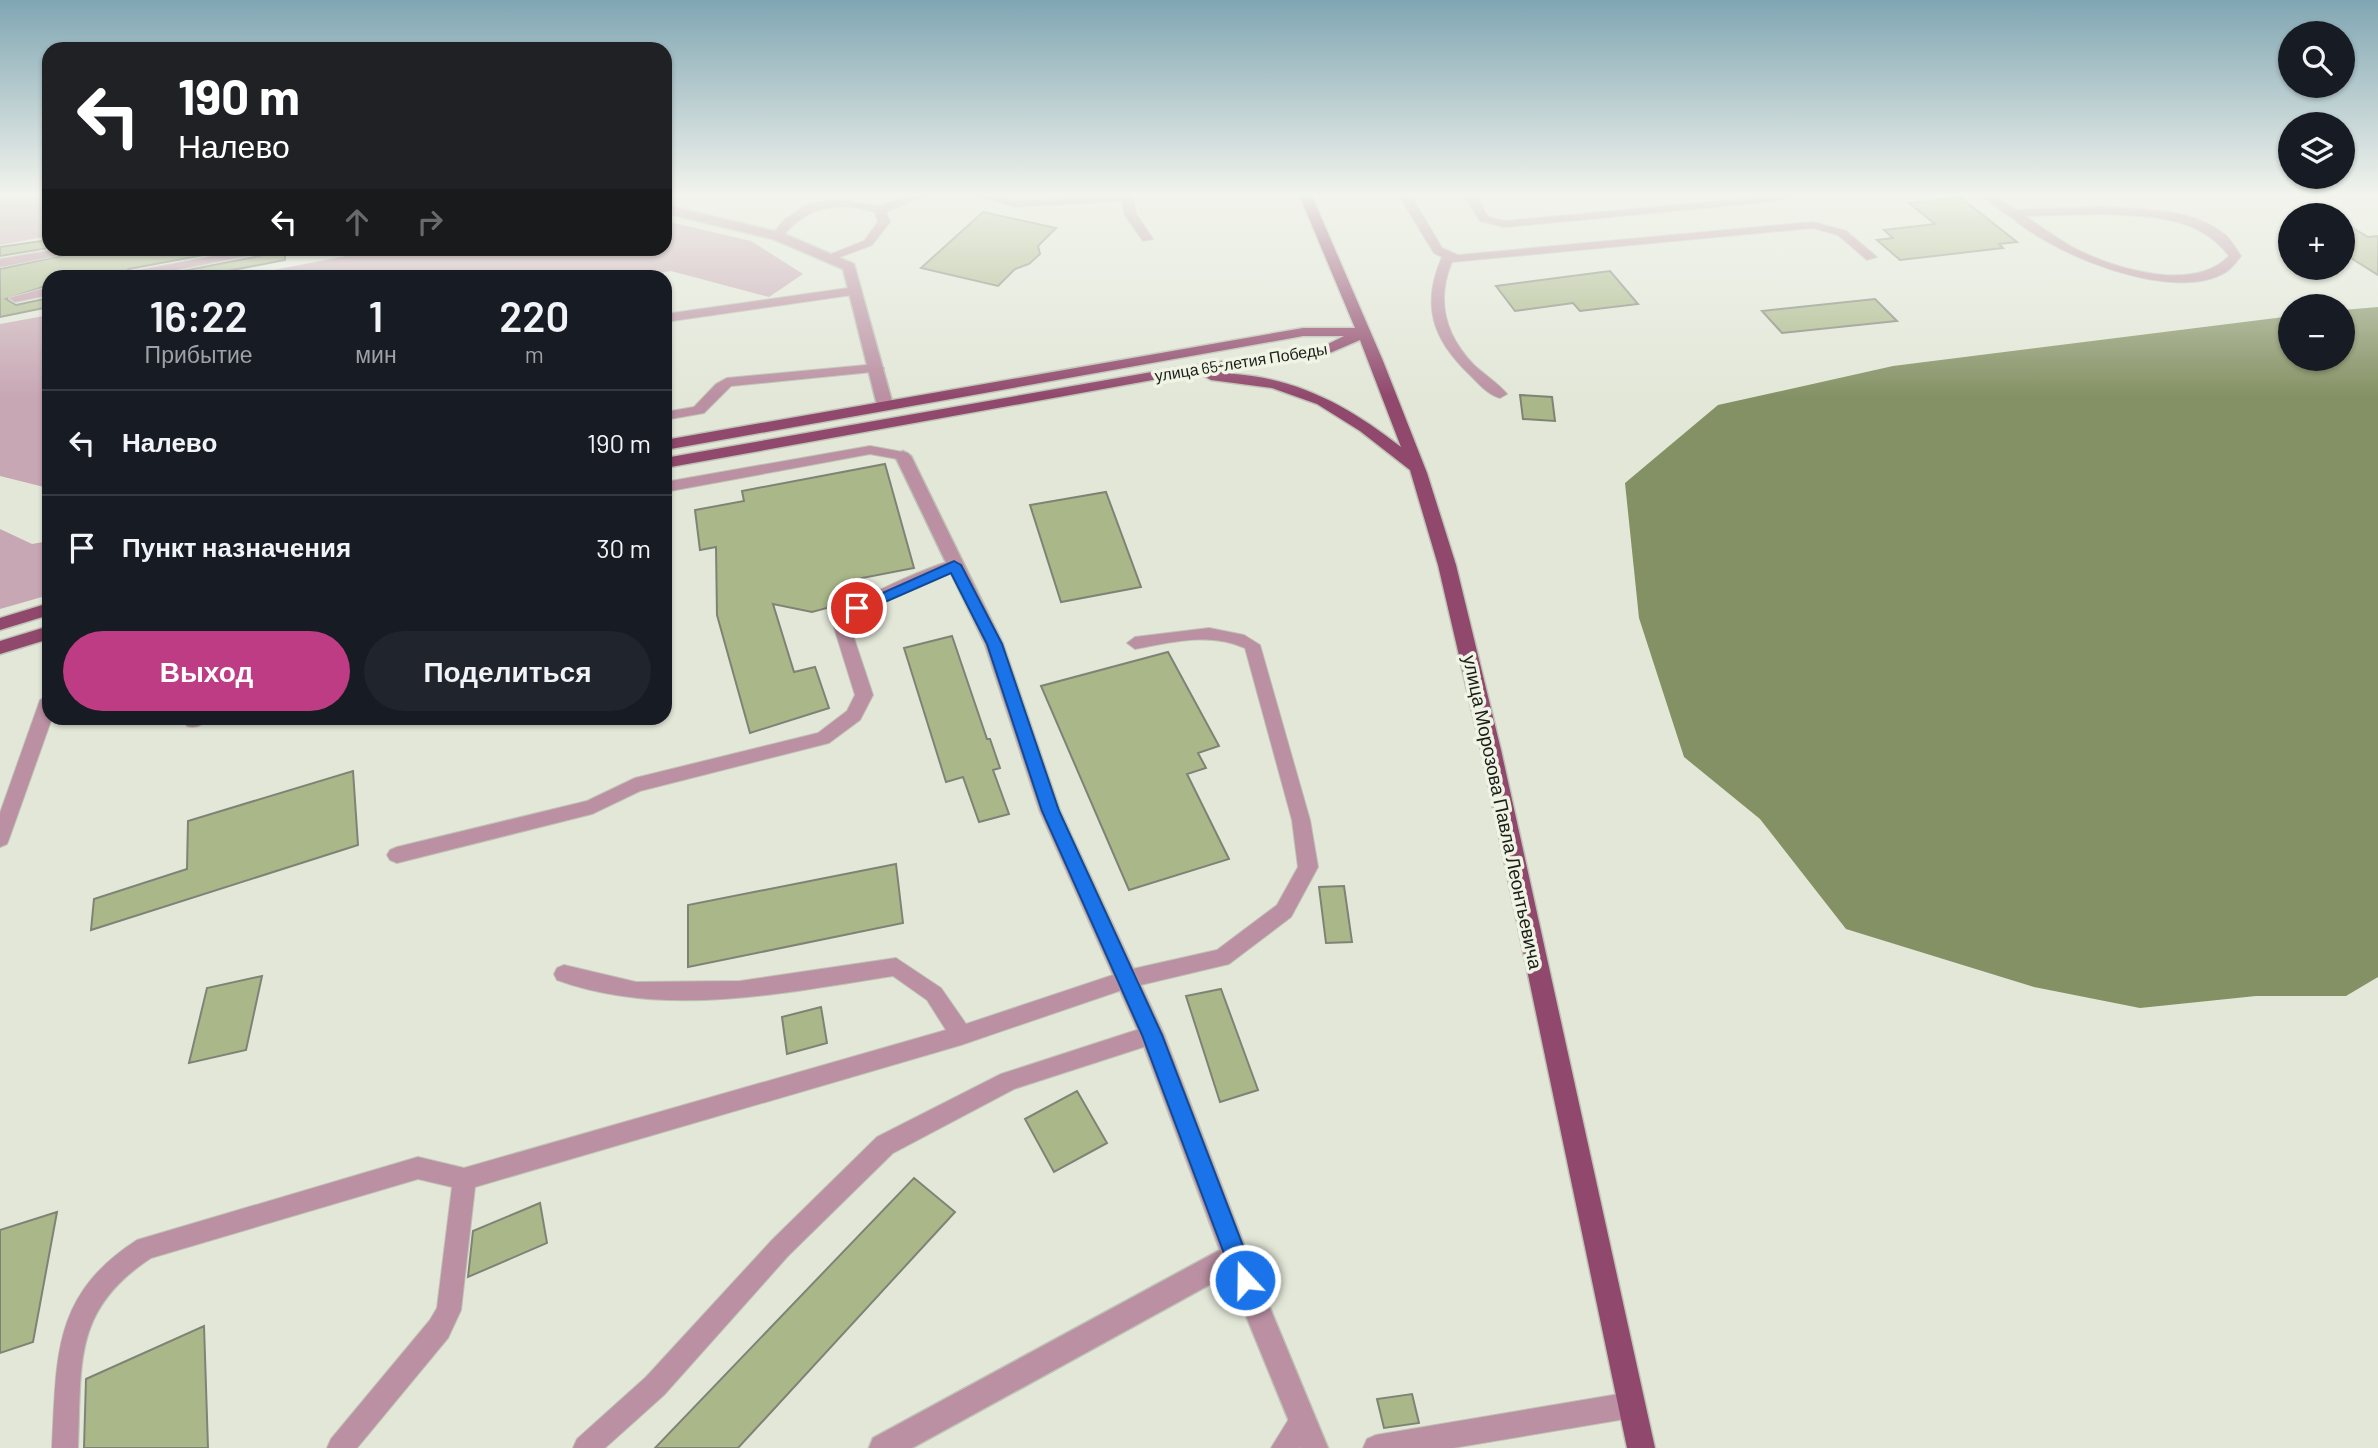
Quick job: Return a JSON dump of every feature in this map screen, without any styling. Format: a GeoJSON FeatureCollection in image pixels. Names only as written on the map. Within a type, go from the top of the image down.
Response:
{"type":"FeatureCollection","features":[{"type":"Feature","properties":{"kind":"main road","name":"улица Морозова Павла Леонтьевича"},"geometry":{"type":"LineString","coordinates":[[1334,262],[1416,466],[1447,565],[1477,688],[1641,1448]]}},
{"type":"Feature","properties":{"kind":"main road","name":"улица 65-летия Победы"},"geometry":{"type":"LineString","coordinates":[[672,444],[1309,331],[1364,332]]}},
{"type":"Feature","properties":{"kind":"main road","name":"улица 65-летия Победы"},"geometry":{"type":"LineString","coordinates":[[672,462],[1169,373],[1325,351],[1364,332]]}},
{"type":"Feature","properties":{"kind":"main road"},"geometry":{"type":"LineString","coordinates":[[1169,373],[1252,380],[1315,395],[1351,415],[1416,466]]}},
{"type":"Feature","properties":{"kind":"main road"},"geometry":{"type":"LineString","coordinates":[[0,624],[42,611]]}},
{"type":"Feature","properties":{"kind":"main road"},"geometry":{"type":"LineString","coordinates":[[0,648],[42,634]]}},
{"type":"Feature","properties":{"kind":"street"},"geometry":{"type":"LineString","coordinates":[[836,262],[849,267],[885,405]]}},
{"type":"Feature","properties":{"kind":"street"},"geometry":{"type":"LineString","coordinates":[[903,456],[994,644],[1050,811],[1152,1035],[1235,1256],[1301,1423],[1314,1448]]}},
{"type":"Feature","properties":{"kind":"street"},"geometry":{"type":"LineString","coordinates":[[883,1448],[1235,1256]]}},
{"type":"Feature","properties":{"kind":"lane"},"geometry":{"type":"LineString","coordinates":[[161,270],[207,262]]}},
{"type":"Feature","properties":{"kind":"lane"},"geometry":{"type":"LineString","coordinates":[[1446,262],[1441,272],[1437,317],[1455,354],[1475,375],[1500,394]]}},
{"type":"Feature","properties":{"kind":"lane"},"geometry":{"type":"LineString","coordinates":[[2103,262],[2150,277],[2202,276],[2232,262]]}},
{"type":"Feature","properties":{"kind":"lane"},"geometry":{"type":"LineString","coordinates":[[672,317],[856,291]]}},
{"type":"Feature","properties":{"kind":"lane"},"geometry":{"type":"LineString","coordinates":[[15,298],[42,292]]}},
{"type":"Feature","properties":{"kind":"lane"},"geometry":{"type":"LineString","coordinates":[[672,415],[691,414],[699,410],[716,390],[727,382],[877,368]]}},
{"type":"Feature","properties":{"kind":"lane"},"geometry":{"type":"LineString","coordinates":[[672,486],[870,450],[903,456]]}},
{"type":"Feature","properties":{"kind":"lane"},"geometry":{"type":"LineString","coordinates":[[397,855],[592,807],[635,785],[823,738],[853,715],[864,695],[839,621],[857,608],[954,565]]}},
{"type":"Feature","properties":{"kind":"lane"},"geometry":{"type":"LineString","coordinates":[[65,1448],[72,1338],[80,1313],[93,1292],[120,1261],[145,1248],[418,1168],[464,1179],[961,1035],[1128,979],[1222,958],[1284,911],[1308,867],[1301,820],[1252,645],[1240,638],[1198,631],[1135,643]]}},
{"type":"Feature","properties":{"kind":"lane"},"geometry":{"type":"LineString","coordinates":[[0,839],[42,720]]}},
{"type":"Feature","properties":{"kind":"lane"},"geometry":{"type":"LineString","coordinates":[[565,974],[636,991],[740,989],[896,967],[934,994],[961,1035]]}},
{"type":"Feature","properties":{"kind":"lane"},"geometry":{"type":"LineString","coordinates":[[586,1448],[655,1386],[780,1248],[885,1145],[1009,1081],[1152,1035]]}},
{"type":"Feature","properties":{"kind":"lane"},"geometry":{"type":"LineString","coordinates":[[340,1448],[439,1329],[449,1310],[464,1179]]}},
{"type":"Feature","properties":{"kind":"lane"},"geometry":{"type":"LineString","coordinates":[[1376,1448],[1631,1405]]}},
{"type":"Feature","properties":{"kind":"lane"},"geometry":{"type":"LineString","coordinates":[[1284,1448],[1301,1423]]}},
{"type":"Feature","properties":{"kind":"shaded area"},"geometry":{"type":"Polygon","coordinates":[[[317,262],[783,262],[803,274],[769,297],[672,270],[273,270],[317,262]]]}},
{"type":"Feature","properties":{"kind":"shaded area"},"geometry":{"type":"Polygon","coordinates":[[[2378,307],[2378,977],[2346,996],[2256,996],[2140,1008],[2034,987],[1846,929],[1760,819],[1684,757],[1639,618],[1625,483],[1718,405],[1893,366],[2278,318],[2278,371],[2355,371],[2355,309],[2378,307]]]}},
{"type":"Feature","properties":{"kind":"shaded area"},"geometry":{"type":"Polygon","coordinates":[[[42,316],[42,486],[0,476],[0,324],[42,316]]]}},
{"type":"Feature","properties":{"kind":"shaded area"},"geometry":{"type":"Polygon","coordinates":[[[0,529],[32,544],[42,542],[42,597],[0,609],[0,529]]]}},
{"type":"Feature","properties":{"kind":"building"},"geometry":{"type":"Polygon","coordinates":[[[34,262],[169,262],[128,270],[42,270],[42,287],[6,299],[16,305],[42,299],[42,308],[0,317],[0,269],[34,262]]]}},
{"type":"Feature","properties":{"kind":"building"},"geometry":{"type":"Polygon","coordinates":[[[231,262],[277,262],[233,270],[188,270],[231,262]]]}},
{"type":"Feature","properties":{"kind":"building"},"geometry":{"type":"Polygon","coordinates":[[[928,262],[1032,262],[1015,269],[998,286],[921,268],[928,262]]]}},
{"type":"Feature","properties":{"kind":"building"},"geometry":{"type":"Polygon","coordinates":[[[2357,262],[2378,262],[2378,275],[2357,262]]]}},
{"type":"Feature","properties":{"kind":"building"},"geometry":{"type":"Polygon","coordinates":[[[1610,271],[1638,304],[1580,311],[1573,303],[1515,311],[1496,286],[1610,271]]]}},
{"type":"Feature","properties":{"kind":"building"},"geometry":{"type":"Polygon","coordinates":[[[1875,299],[1897,321],[1782,333],[1762,311],[1875,299]]]}},
{"type":"Feature","properties":{"kind":"building"},"geometry":{"type":"Polygon","coordinates":[[[1520,395],[1552,397],[1555,421],[1523,419],[1520,395]]]}},
{"type":"Feature","properties":{"kind":"building"},"geometry":{"type":"Polygon","coordinates":[[[885,464],[914,568],[862,578],[866,593],[830,602],[827,608],[812,612],[773,604],[794,672],[815,667],[829,708],[750,733],[717,615],[716,547],[700,550],[695,510],[744,501],[742,491],[885,464]]]}},
{"type":"Feature","properties":{"kind":"building"},"geometry":{"type":"Polygon","coordinates":[[[1106,492],[1141,587],[1061,602],[1030,505],[1106,492]]]}},
{"type":"Feature","properties":{"kind":"building"},"geometry":{"type":"Polygon","coordinates":[[[952,636],[987,739],[990,739],[1000,768],[993,770],[1009,814],[979,822],[963,777],[946,782],[904,648],[952,636]]]}},
{"type":"Feature","properties":{"kind":"building"},"geometry":{"type":"Polygon","coordinates":[[[1168,652],[1219,746],[1198,753],[1206,768],[1187,774],[1229,859],[1129,890],[1041,686],[1168,652]]]}},
{"type":"Feature","properties":{"kind":"building"},"geometry":{"type":"Polygon","coordinates":[[[353,771],[358,845],[91,930],[94,899],[187,869],[188,821],[353,771]]]}},
{"type":"Feature","properties":{"kind":"building"},"geometry":{"type":"Polygon","coordinates":[[[896,864],[903,923],[688,967],[688,905],[896,864]]]}},
{"type":"Feature","properties":{"kind":"building"},"geometry":{"type":"Polygon","coordinates":[[[1344,886],[1352,942],[1326,943],[1319,887],[1344,886]]]}},
{"type":"Feature","properties":{"kind":"building"},"geometry":{"type":"Polygon","coordinates":[[[262,976],[246,1050],[189,1063],[207,988],[262,976]]]}},
{"type":"Feature","properties":{"kind":"building"},"geometry":{"type":"Polygon","coordinates":[[[1221,989],[1258,1090],[1220,1102],[1186,996],[1221,989]]]}},
{"type":"Feature","properties":{"kind":"building"},"geometry":{"type":"Polygon","coordinates":[[[821,1007],[827,1043],[787,1054],[782,1017],[821,1007]]]}},
{"type":"Feature","properties":{"kind":"building"},"geometry":{"type":"Polygon","coordinates":[[[1077,1091],[1107,1143],[1054,1172],[1025,1119],[1077,1091]]]}},
{"type":"Feature","properties":{"kind":"building"},"geometry":{"type":"Polygon","coordinates":[[[914,1178],[955,1212],[738,1448],[655,1448],[914,1178]]]}},
{"type":"Feature","properties":{"kind":"building"},"geometry":{"type":"Polygon","coordinates":[[[540,1203],[547,1243],[468,1277],[473,1231],[540,1203]]]}},
{"type":"Feature","properties":{"kind":"building"},"geometry":{"type":"Polygon","coordinates":[[[57,1212],[33,1342],[0,1353],[0,1230],[57,1212]]]}},
{"type":"Feature","properties":{"kind":"building"},"geometry":{"type":"Polygon","coordinates":[[[204,1326],[208,1448],[84,1448],[86,1379],[204,1326]]]}},
{"type":"Feature","properties":{"kind":"building"},"geometry":{"type":"Polygon","coordinates":[[[1412,1394],[1419,1423],[1384,1428],[1377,1399],[1412,1394]]]}},
{"type":"Feature","properties":{"kind":"route"},"geometry":{"type":"LineString","coordinates":[[857,608],[954,565],[994,644],[1050,811],[1152,1035],[1245,1280]]}}]}
